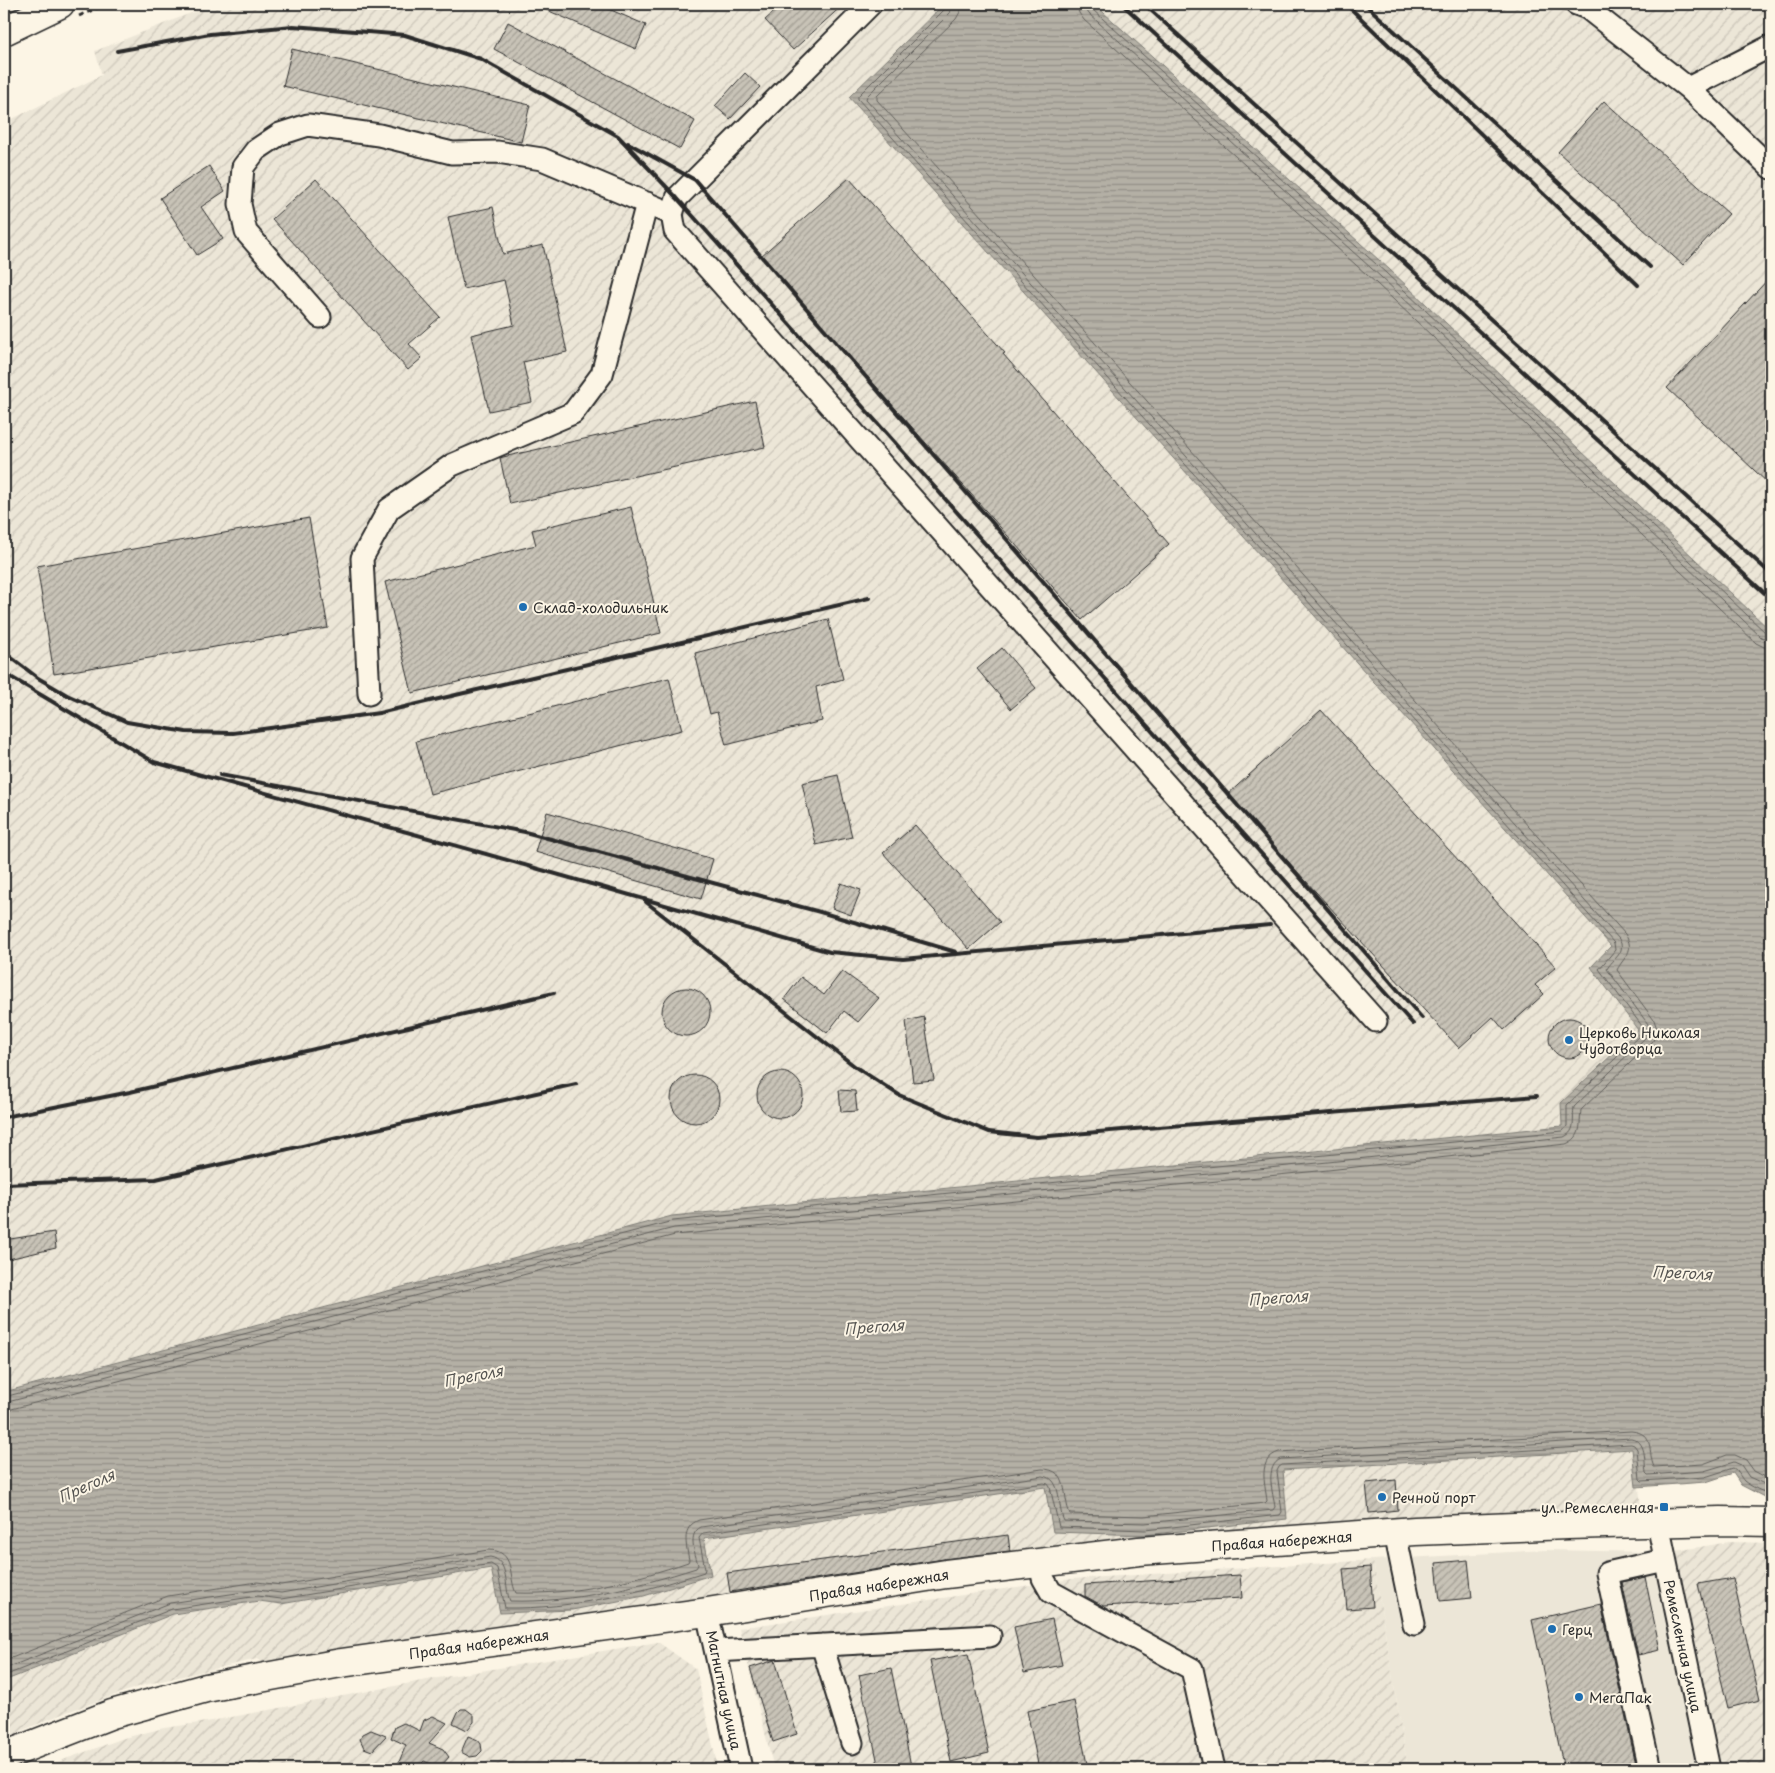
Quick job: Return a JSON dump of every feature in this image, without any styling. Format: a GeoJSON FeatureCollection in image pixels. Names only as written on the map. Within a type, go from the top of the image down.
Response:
{"type":"FeatureCollection","features":[{"type":"Feature","properties":{"kind":"main road"},"geometry":{"type":"LineString","coordinates":[[4,31],[60,4]]}},
{"type":"Feature","properties":{"kind":"main road","name":"Правая набережная"},"geometry":{"type":"LineString","coordinates":[[4,1756],[112,1714],[206,1688],[342,1663],[707,1612],[946,1574],[1139,1551],[1395,1533],[1567,1525],[1721,1521],[1771,1522]]}},
{"type":"Feature","properties":{"kind":"street"},"geometry":{"type":"LineString","coordinates":[[871,4],[677,198],[672,214],[676,231],[1376,1021]]}},
{"type":"Feature","properties":{"kind":"street"},"geometry":{"type":"LineString","coordinates":[[1576,4],[1587,8],[1688,88],[1771,168]]}},
{"type":"Feature","properties":{"kind":"street"},"geometry":{"type":"LineString","coordinates":[[1688,88],[1771,46]]}},
{"type":"Feature","properties":{"kind":"street"},"geometry":{"type":"LineString","coordinates":[[320,317],[246,232],[240,204],[243,167],[256,150],[280,134],[308,125],[379,135],[452,153],[497,152],[542,159],[672,214]]}},
{"type":"Feature","properties":{"kind":"street"},"geometry":{"type":"LineString","coordinates":[[370,694],[362,558],[389,509],[452,465],[573,413],[602,374],[646,203]]}},
{"type":"Feature","properties":{"kind":"street","name":"Ремесленная улица"},"geometry":{"type":"LineString","coordinates":[[1658,1524],[1709,1769]]}},
{"type":"Feature","properties":{"kind":"street"},"geometry":{"type":"LineString","coordinates":[[1395,1533],[1414,1624]]}},
{"type":"Feature","properties":{"kind":"street"},"geometry":{"type":"LineString","coordinates":[[1650,1769],[1607,1574],[1665,1560]]}},
{"type":"Feature","properties":{"kind":"street"},"geometry":{"type":"LineString","coordinates":[[1040,1562],[1043,1578],[1051,1592],[1192,1669],[1214,1769]]}},
{"type":"Feature","properties":{"kind":"street","name":"Магнитная улица"},"geometry":{"type":"LineString","coordinates":[[707,1612],[741,1769]]}},
{"type":"Feature","properties":{"kind":"street"},"geometry":{"type":"LineString","coordinates":[[716,1651],[990,1636]]}},
{"type":"Feature","properties":{"kind":"street"},"geometry":{"type":"LineString","coordinates":[[822,1645],[852,1743]]}},
{"type":"Feature","properties":{"kind":"shaded area"},"geometry":{"type":"Polygon","coordinates":[[[214,4],[944,4],[850,97],[1611,947],[1591,968],[1638,1030],[1562,1103],[1562,1126],[672,1216],[4,1392],[4,123],[102,75],[95,51],[214,4]]]}},
{"type":"Feature","properties":{"kind":"shaded area"},"geometry":{"type":"Polygon","coordinates":[[[1094,4],[1771,4],[1771,631],[1389,269],[1094,4]]]}},
{"type":"Feature","properties":{"kind":"shaded area"},"geometry":{"type":"Polygon","coordinates":[[[1632,1449],[1636,1487],[1639,1487],[1641,1508],[1289,1532],[1056,1552],[674,1603],[267,1666],[257,1659],[144,1685],[67,1712],[4,1738],[4,1681],[173,1614],[259,1601],[281,1604],[492,1568],[500,1613],[572,1610],[644,1596],[711,1575],[703,1538],[1045,1487],[1287,1519],[1282,1470],[1632,1449]]]}},
{"type":"Feature","properties":{"kind":"shaded area"},"geometry":{"type":"Polygon","coordinates":[[[1729,1542],[1771,1543],[1771,1769],[1722,1769],[1676,1551],[1729,1542]]]}},
{"type":"Feature","properties":{"kind":"shaded area"},"geometry":{"type":"Polygon","coordinates":[[[1546,1550],[1653,1552],[1699,1769],[1408,1769],[1373,1560],[1546,1550]]]}},
{"type":"Feature","properties":{"kind":"shaded area"},"geometry":{"type":"Polygon","coordinates":[[[1373,1560],[1408,1769],[774,1769],[739,1628],[1072,1579],[1373,1560]]]}},
{"type":"Feature","properties":{"kind":"shaded area"},"geometry":{"type":"Polygon","coordinates":[[[658,1642],[696,1669],[718,1769],[38,1769],[124,1738],[164,1728],[206,1722],[432,1679],[658,1642]]]}},
{"type":"Feature","properties":{"kind":"water","name":"Преголя"},"geometry":{"type":"Polygon","coordinates":[[[944,4],[1094,4],[1389,269],[1771,631],[1771,1498],[1766,1498],[1741,1485],[1733,1473],[1706,1482],[1636,1487],[1632,1449],[1283,1470],[1287,1519],[1145,1535],[1053,1532],[1045,1487],[704,1538],[711,1575],[644,1596],[572,1610],[500,1613],[491,1568],[281,1604],[259,1601],[173,1614],[4,1681],[4,1392],[672,1216],[1562,1126],[1561,1103],[1638,1030],[1591,967],[1611,946],[849,97],[944,4]]]}},
{"type":"Feature","properties":{"kind":"building"},"geometry":{"type":"Polygon","coordinates":[[[533,4],[597,4],[646,25],[636,49],[533,4]]]}},
{"type":"Feature","properties":{"kind":"building"},"geometry":{"type":"Polygon","coordinates":[[[783,4],[844,4],[793,50],[765,20],[783,4]]]}},
{"type":"Feature","properties":{"kind":"building"},"geometry":{"type":"Polygon","coordinates":[[[508,22],[695,121],[680,149],[494,49],[508,22]]]}},
{"type":"Feature","properties":{"kind":"building"},"geometry":{"type":"Polygon","coordinates":[[[292,49],[530,105],[521,142],[283,86],[292,49]]]}},
{"type":"Feature","properties":{"kind":"building"},"geometry":{"type":"Polygon","coordinates":[[[745,73],[760,87],[730,119],[715,106],[745,73]]]}},
{"type":"Feature","properties":{"kind":"building"},"geometry":{"type":"Polygon","coordinates":[[[1604,101],[1729,214],[1683,265],[1558,152],[1604,101]]]}},
{"type":"Feature","properties":{"kind":"building"},"geometry":{"type":"Polygon","coordinates":[[[209,166],[225,191],[201,207],[223,239],[197,255],[160,198],[209,166]]]}},
{"type":"Feature","properties":{"kind":"building"},"geometry":{"type":"Polygon","coordinates":[[[849,178],[1005,353],[1003,354],[1169,544],[1082,620],[761,256],[849,178]]]}},
{"type":"Feature","properties":{"kind":"building"},"geometry":{"type":"Polygon","coordinates":[[[316,179],[440,317],[409,344],[422,358],[408,370],[272,219],[316,179]]]}},
{"type":"Feature","properties":{"kind":"building"},"geometry":{"type":"Polygon","coordinates":[[[493,207],[503,254],[543,245],[567,352],[523,362],[532,402],[489,411],[471,335],[514,325],[504,280],[464,289],[448,217],[493,207]]]}},
{"type":"Feature","properties":{"kind":"building"},"geometry":{"type":"Polygon","coordinates":[[[1771,276],[1771,486],[1667,388],[1771,276]]]}},
{"type":"Feature","properties":{"kind":"building"},"geometry":{"type":"Polygon","coordinates":[[[755,401],[765,447],[510,504],[500,458],[755,401]]]}},
{"type":"Feature","properties":{"kind":"building","name":"Склад-холодильник"},"geometry":{"type":"Polygon","coordinates":[[[631,507],[661,633],[412,693],[385,582],[536,545],[532,530],[631,507]]]}},
{"type":"Feature","properties":{"kind":"building"},"geometry":{"type":"Polygon","coordinates":[[[309,518],[328,628],[54,674],[37,566],[309,518]]]}},
{"type":"Feature","properties":{"kind":"building"},"geometry":{"type":"Polygon","coordinates":[[[828,619],[843,679],[816,687],[822,721],[726,745],[717,712],[710,714],[695,653],[828,619]]]}},
{"type":"Feature","properties":{"kind":"building"},"geometry":{"type":"Polygon","coordinates":[[[1002,648],[1036,688],[1011,709],[977,669],[1002,648]]]}},
{"type":"Feature","properties":{"kind":"building"},"geometry":{"type":"Polygon","coordinates":[[[669,678],[682,730],[430,794],[416,741],[669,678]]]}},
{"type":"Feature","properties":{"kind":"building"},"geometry":{"type":"Polygon","coordinates":[[[1321,710],[1556,967],[1535,985],[1544,994],[1504,1030],[1493,1017],[1459,1048],[1227,795],[1321,710]]]}},
{"type":"Feature","properties":{"kind":"building"},"geometry":{"type":"Polygon","coordinates":[[[838,775],[852,837],[816,845],[802,783],[838,775]]]}},
{"type":"Feature","properties":{"kind":"building"},"geometry":{"type":"Polygon","coordinates":[[[547,812],[713,859],[701,899],[535,852],[547,812]]]}},
{"type":"Feature","properties":{"kind":"building"},"geometry":{"type":"Polygon","coordinates":[[[915,825],[1000,922],[969,949],[883,853],[915,825]]]}},
{"type":"Feature","properties":{"kind":"building"},"geometry":{"type":"Polygon","coordinates":[[[841,883],[861,890],[851,915],[832,908],[841,883]]]}},
{"type":"Feature","properties":{"kind":"building"},"geometry":{"type":"Polygon","coordinates":[[[842,971],[879,998],[858,1022],[844,1011],[827,1033],[784,999],[801,977],[824,995],[842,971]]]}},
{"type":"Feature","properties":{"kind":"building"},"geometry":{"type":"Polygon","coordinates":[[[686,988],[695,990],[703,995],[708,1003],[710,1012],[708,1021],[703,1029],[695,1034],[686,1036],[677,1034],[669,1029],[664,1021],[662,1012],[664,1003],[669,995],[677,990],[686,988]]]}},
{"type":"Feature","properties":{"kind":"building"},"geometry":{"type":"Polygon","coordinates":[[[924,1017],[934,1080],[913,1082],[906,1021],[924,1017]]]}},
{"type":"Feature","properties":{"kind":"building","name":"Церковь Николая Чудотворца"},"geometry":{"type":"Polygon","coordinates":[[[1569,1018],[1583,1024],[1589,1038],[1583,1052],[1569,1058],[1555,1052],[1549,1038],[1555,1024],[1569,1018]]]}},
{"type":"Feature","properties":{"kind":"building"},"geometry":{"type":"Polygon","coordinates":[[[775,1072],[785,1072],[797,1078],[802,1086],[802,1104],[797,1112],[789,1117],[775,1118],[767,1115],[760,1108],[757,1100],[757,1090],[760,1082],[767,1075],[775,1072]]]}},
{"type":"Feature","properties":{"kind":"building"},"geometry":{"type":"Polygon","coordinates":[[[695,1075],[704,1077],[712,1082],[717,1090],[719,1099],[717,1108],[712,1116],[704,1121],[695,1123],[686,1121],[678,1116],[673,1108],[671,1099],[673,1090],[678,1082],[686,1077],[695,1075]]]}},
{"type":"Feature","properties":{"kind":"building"},"geometry":{"type":"Polygon","coordinates":[[[839,1090],[855,1091],[857,1111],[841,1112],[839,1090]]]}},
{"type":"Feature","properties":{"kind":"building"},"geometry":{"type":"Polygon","coordinates":[[[54,1232],[56,1248],[4,1260],[4,1240],[54,1232]]]}},
{"type":"Feature","properties":{"kind":"building","name":"Речной порт"},"geometry":{"type":"Polygon","coordinates":[[[1396,1480],[1398,1510],[1369,1513],[1366,1483],[1396,1480]]]}},
{"type":"Feature","properties":{"kind":"building"},"geometry":{"type":"Polygon","coordinates":[[[1008,1535],[1010,1551],[944,1559],[730,1592],[727,1573],[1008,1535]]]}},
{"type":"Feature","properties":{"kind":"building"},"geometry":{"type":"Polygon","coordinates":[[[1468,1560],[1472,1598],[1440,1601],[1436,1563],[1468,1560]]]}},
{"type":"Feature","properties":{"kind":"building"},"geometry":{"type":"Polygon","coordinates":[[[1370,1567],[1373,1607],[1347,1609],[1343,1569],[1370,1567]]]}},
{"type":"Feature","properties":{"kind":"building"},"geometry":{"type":"Polygon","coordinates":[[[1240,1575],[1242,1598],[1103,1606],[1085,1596],[1085,1585],[1240,1575]]]}},
{"type":"Feature","properties":{"kind":"building"},"geometry":{"type":"Polygon","coordinates":[[[1645,1577],[1660,1650],[1638,1655],[1622,1582],[1645,1577]]]}},
{"type":"Feature","properties":{"kind":"building"},"geometry":{"type":"Polygon","coordinates":[[[1733,1578],[1760,1700],[1728,1708],[1698,1584],[1733,1578]]]}},
{"type":"Feature","properties":{"kind":"building"},"geometry":{"type":"Polygon","coordinates":[[[1601,1604],[1637,1769],[1564,1769],[1532,1620],[1601,1604]]]}},
{"type":"Feature","properties":{"kind":"building"},"geometry":{"type":"Polygon","coordinates":[[[1052,1619],[1062,1665],[1024,1673],[1014,1627],[1052,1619]]]}},
{"type":"Feature","properties":{"kind":"building"},"geometry":{"type":"Polygon","coordinates":[[[968,1654],[989,1753],[951,1762],[930,1661],[968,1654]]]}},
{"type":"Feature","properties":{"kind":"building"},"geometry":{"type":"Polygon","coordinates":[[[775,1660],[797,1734],[773,1742],[750,1668],[775,1660]]]}},
{"type":"Feature","properties":{"kind":"building"},"geometry":{"type":"Polygon","coordinates":[[[891,1668],[911,1766],[879,1769],[859,1675],[891,1668]]]}},
{"type":"Feature","properties":{"kind":"building"},"geometry":{"type":"Polygon","coordinates":[[[1074,1701],[1088,1769],[1039,1769],[1027,1711],[1074,1701]]]}},
{"type":"Feature","properties":{"kind":"building"},"geometry":{"type":"Polygon","coordinates":[[[461,1709],[466,1709],[474,1715],[474,1722],[467,1730],[453,1723],[461,1709]]]}},
{"type":"Feature","properties":{"kind":"building"},"geometry":{"type":"Polygon","coordinates":[[[433,1716],[447,1723],[429,1743],[443,1749],[449,1757],[442,1765],[435,1766],[424,1761],[416,1769],[396,1769],[406,1745],[391,1738],[395,1727],[404,1723],[420,1731],[424,1720],[433,1716]]]}},
{"type":"Feature","properties":{"kind":"building"},"geometry":{"type":"Polygon","coordinates":[[[371,1730],[386,1736],[372,1751],[364,1748],[360,1739],[363,1734],[371,1730]]]}},
{"type":"Feature","properties":{"kind":"building"},"geometry":{"type":"Polygon","coordinates":[[[468,1736],[478,1740],[481,1744],[482,1751],[477,1756],[470,1757],[461,1752],[468,1736]]]}},
{"type":"Feature","properties":{"kind":"railway"},"geometry":{"type":"LineString","coordinates":[[1122,4],[1771,599]]}},
{"type":"Feature","properties":{"kind":"railway"},"geometry":{"type":"LineString","coordinates":[[1144,4],[1771,574]]}},
{"type":"Feature","properties":{"kind":"railway"},"geometry":{"type":"LineString","coordinates":[[1346,4],[1638,285]]}},
{"type":"Feature","properties":{"kind":"railway"},"geometry":{"type":"LineString","coordinates":[[1365,4],[1650,267]]}},
{"type":"Feature","properties":{"kind":"railway"},"geometry":{"type":"LineString","coordinates":[[117,51],[210,34],[293,26],[405,35],[481,59],[618,136],[677,198],[1413,1024]]}},
{"type":"Feature","properties":{"kind":"railway"},"geometry":{"type":"LineString","coordinates":[[628,143],[695,180],[1422,1018]]}},
{"type":"Feature","properties":{"kind":"railway"},"geometry":{"type":"LineString","coordinates":[[4,652],[38,678],[67,695],[127,722],[186,732],[233,733],[379,713],[869,598]]}},
{"type":"Feature","properties":{"kind":"railway"},"geometry":{"type":"LineString","coordinates":[[4,673],[154,762],[830,952],[903,959],[1270,925]]}},
{"type":"Feature","properties":{"kind":"railway"},"geometry":{"type":"LineString","coordinates":[[220,775],[525,832],[820,912],[956,952]]}},
{"type":"Feature","properties":{"kind":"railway"},"geometry":{"type":"LineString","coordinates":[[646,902],[857,1068],[899,1095],[989,1132],[1037,1137],[1537,1096]]}},
{"type":"Feature","properties":{"kind":"railway"},"geometry":{"type":"LineString","coordinates":[[4,1117],[130,1092],[554,993]]}},
{"type":"Feature","properties":{"kind":"railway"},"geometry":{"type":"LineString","coordinates":[[4,1184],[156,1179],[576,1084]]}},
{"type":"Feature","properties":{"kind":"place","name":"Склад-холодильник"},"geometry":{"type":"Point","coordinates":[523,607]}},
{"type":"Feature","properties":{"kind":"place","name":"Церковь Николая Чудотворца"},"geometry":{"type":"Point","coordinates":[1569,1040]}},
{"type":"Feature","properties":{"kind":"place","name":"Речной порт"},"geometry":{"type":"Point","coordinates":[1382,1497]}},
{"type":"Feature","properties":{"kind":"place","name":"ул. Ремесленная"},"geometry":{"type":"Point","coordinates":[1664,1507]}},
{"type":"Feature","properties":{"kind":"place","name":"Герц"},"geometry":{"type":"Point","coordinates":[1552,1629]}},
{"type":"Feature","properties":{"kind":"place","name":"МегаПак"},"geometry":{"type":"Point","coordinates":[1579,1697]}}]}
